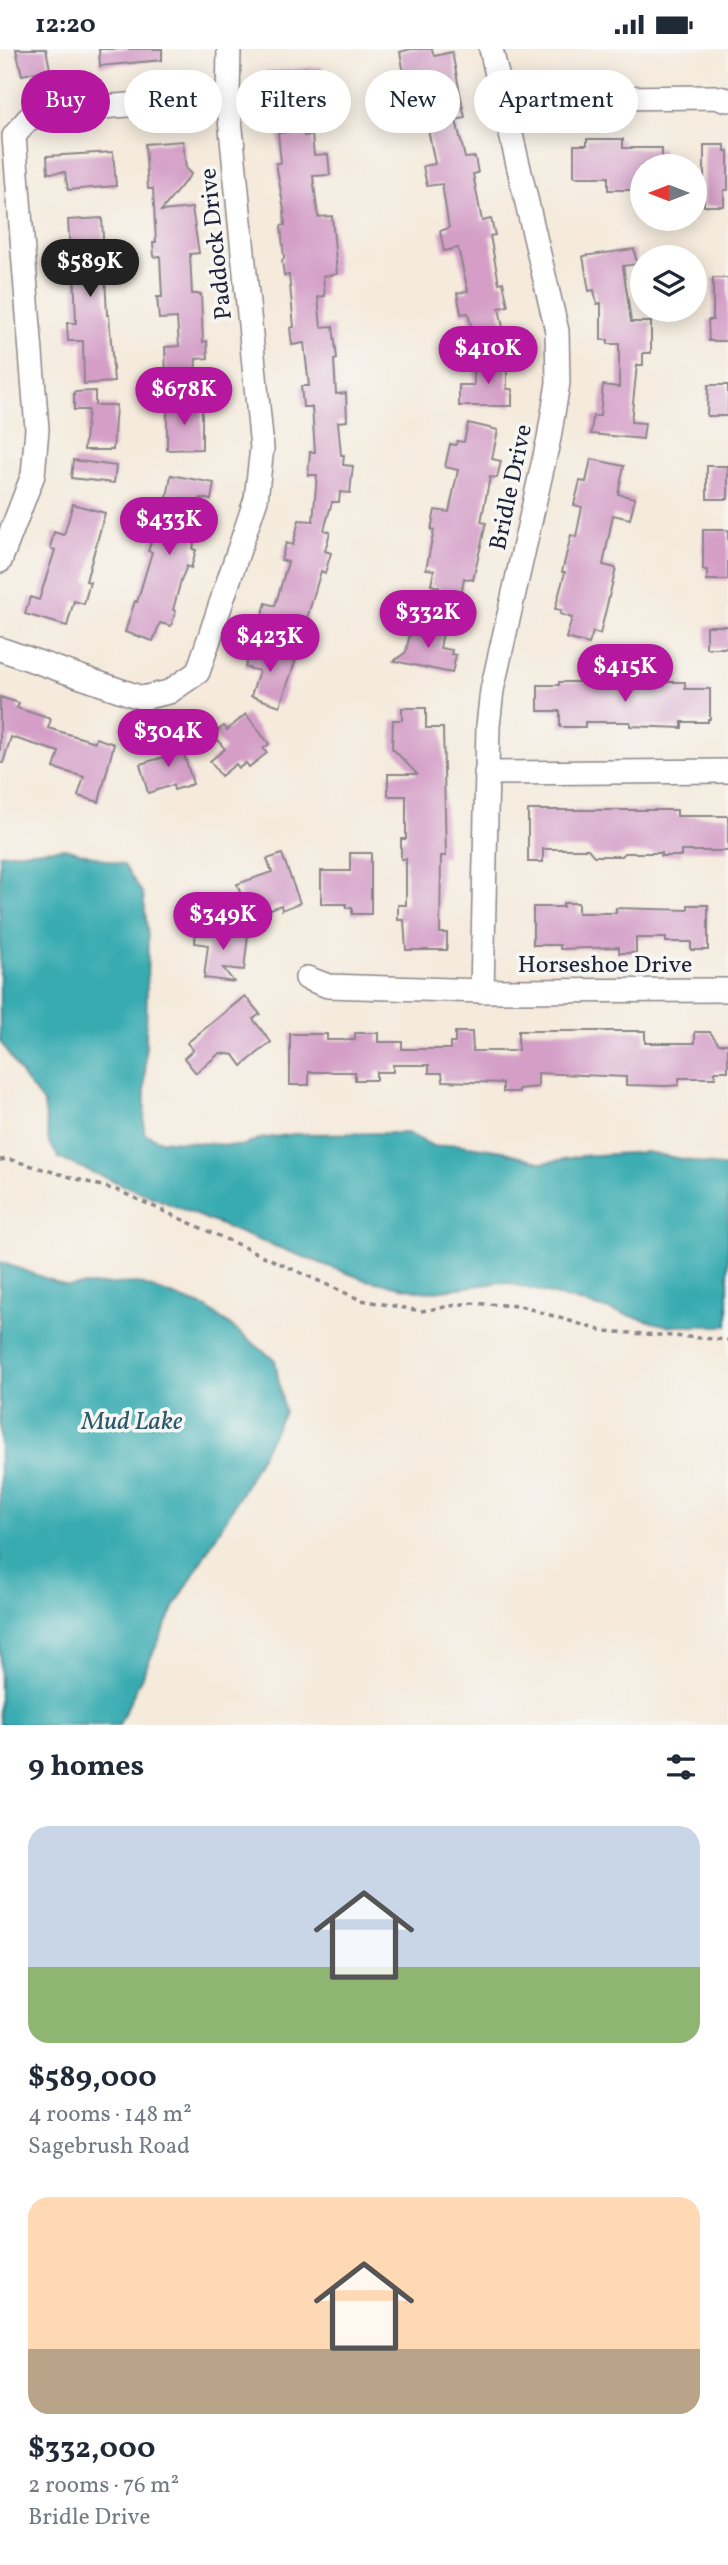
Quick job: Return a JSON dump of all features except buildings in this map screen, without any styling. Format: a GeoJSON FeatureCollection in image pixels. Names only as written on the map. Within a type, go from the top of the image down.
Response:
{"type":"FeatureCollection","features":[{"type":"Feature","properties":{"kind":"street","name":"Paddock Drive"},"geometry":{"type":"LineString","coordinates":[[0,649],[142,698],[169,692],[198,672],[256,499],[262,448],[228,98],[229,49]]}},
{"type":"Feature","properties":{"kind":"street","name":"Bridle Drive"},"geometry":{"type":"LineString","coordinates":[[491,49],[496,70]]}},
{"type":"Feature","properties":{"kind":"street"},"geometry":{"type":"LineString","coordinates":[[638,98],[714,97],[728,100]]}},
{"type":"Feature","properties":{"kind":"street"},"geometry":{"type":"LineString","coordinates":[[0,561],[33,475],[37,429],[15,136],[28,119],[58,110],[228,98]]}},
{"type":"Feature","properties":{"kind":"street","name":"Bridle Drive"},"geometry":{"type":"LineString","coordinates":[[486,773],[492,690],[546,451],[558,383],[556,331],[510,133]]}},
{"type":"Feature","properties":{"kind":"street"},"geometry":{"type":"LineString","coordinates":[[486,773],[728,771]]}},
{"type":"Feature","properties":{"kind":"street","name":"Horseshoe Drive"},"geometry":{"type":"LineString","coordinates":[[482,991],[486,773]]}},
{"type":"Feature","properties":{"kind":"street","name":"Horseshoe Drive"},"geometry":{"type":"LineString","coordinates":[[307,978],[328,986],[482,991],[728,990]]}},
{"type":"Feature","properties":{"kind":"path"},"geometry":{"type":"LineString","coordinates":[[0,1160],[8,1159],[119,1191],[361,1300],[421,1311],[470,1303],[520,1306],[603,1331],[728,1340]]}},
{"type":"Feature","properties":{"kind":"water"},"geometry":{"type":"Polygon","coordinates":[[[65,848],[124,865],[143,894],[148,936],[144,1133],[158,1140],[241,1146],[259,1139],[295,1134],[407,1133],[435,1147],[454,1144],[503,1151],[543,1163],[581,1156],[646,1152],[728,1168],[728,1326],[668,1326],[505,1282],[427,1292],[366,1280],[250,1237],[60,1159],[49,1143],[44,1104],[0,1041],[0,854],[65,848]]]}},
{"type":"Feature","properties":{"kind":"water","name":"Mud Lake"},"geometry":{"type":"Polygon","coordinates":[[[0,1262],[67,1286],[138,1283],[207,1308],[275,1360],[284,1412],[242,1492],[175,1606],[119,1725],[0,1725],[0,1262]]]}}]}
